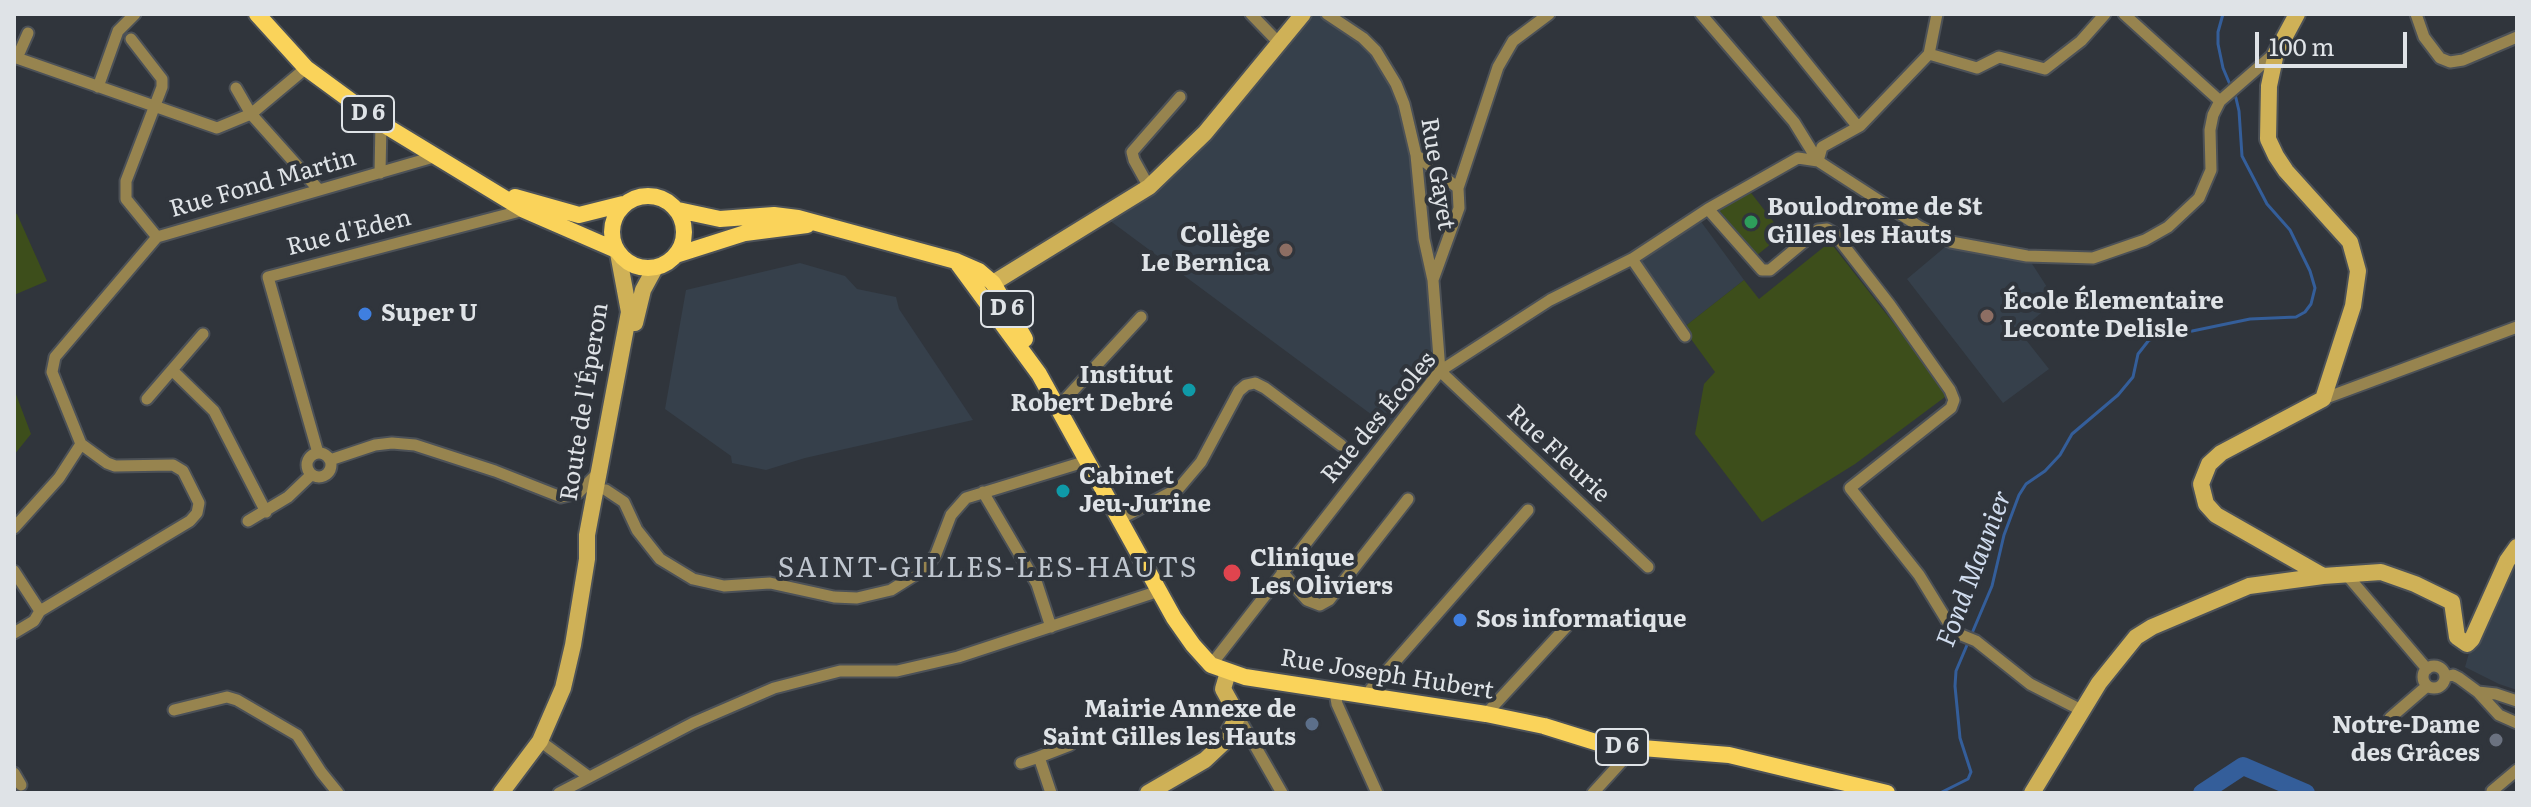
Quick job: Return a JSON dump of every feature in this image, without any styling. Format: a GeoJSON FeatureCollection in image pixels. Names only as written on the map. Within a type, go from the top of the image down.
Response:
{"type":"FeatureCollection","features":[{"type":"Feature","properties":{"kind":"main road","name":"D 6"},"geometry":{"type":"LineString","coordinates":[[257,14],[306,68],[381,123],[524,210],[617,251]]}},
{"type":"Feature","properties":{"kind":"main road"},"geometry":{"type":"LineString","coordinates":[[993,283],[1149,187],[1205,133],[1303,14]]}},
{"type":"Feature","properties":{"kind":"main road"},"geometry":{"type":"LineString","coordinates":[[2297,14],[2276,53],[2269,86],[2268,139],[2286,171],[2350,242],[2358,271],[2353,306],[2323,399],[2221,453],[2209,464],[2201,484],[2206,504],[2216,515],[2323,576]]}},
{"type":"Feature","properties":{"kind":"main road","name":"D 6"},"geometry":{"type":"LineString","coordinates":[[496,191],[579,215],[625,203]]}},
{"type":"Feature","properties":{"kind":"main road"},"geometry":{"type":"LineString","coordinates":[[653,195],[667,200],[678,210],[684,232],[676,255],[667,263],[655,268],[634,266],[617,251],[611,237],[612,225],[616,213],[625,203],[638,196],[653,195]]}},
{"type":"Feature","properties":{"kind":"main road","name":"Rue Joseph Hubert"},"geometry":{"type":"LineString","coordinates":[[678,210],[708,218],[774,215],[820,223],[979,271],[993,283],[1025,339],[1039,374]]}},
{"type":"Feature","properties":{"kind":"main road","name":"Rue Joseph Hubert"},"geometry":{"type":"LineString","coordinates":[[676,255],[745,233],[820,223]]}},
{"type":"Feature","properties":{"kind":"main road","name":"Route de l'Éperon"},"geometry":{"type":"LineString","coordinates":[[587,559],[587,535],[629,312],[617,251]]}},
{"type":"Feature","properties":{"kind":"main road","name":"Rue Joseph Hubert"},"geometry":{"type":"LineString","coordinates":[[961,267],[1039,374],[1159,591],[1193,645],[1211,665],[1228,672],[1335,692],[1486,714],[1544,726],[1605,745],[1729,755],[1887,793]]}},
{"type":"Feature","properties":{"kind":"main road","name":"Route de l'Éperon"},"geometry":{"type":"LineString","coordinates":[[501,793],[540,741],[563,688],[587,559],[606,490],[638,305],[655,268]]}},
{"type":"Feature","properties":{"kind":"main road"},"geometry":{"type":"LineString","coordinates":[[605,447],[607,457],[603,486],[606,490]]}},
{"type":"Feature","properties":{"kind":"main road"},"geometry":{"type":"LineString","coordinates":[[2032,793],[2081,710],[2122,653],[2136,637],[2152,627],[2249,586],[2381,572],[2451,601],[2455,609],[2457,637],[2467,644],[2475,633],[2507,561],[2517,547]]}},
{"type":"Feature","properties":{"kind":"main road"},"geometry":{"type":"LineString","coordinates":[[1148,793],[1205,760],[1222,744],[1238,716],[1223,689],[1228,672]]}},
{"type":"Feature","properties":{"kind":"street"},"geometry":{"type":"LineString","coordinates":[[98,87],[118,31],[135,14]]}},
{"type":"Feature","properties":{"kind":"street"},"geometry":{"type":"LineString","coordinates":[[1251,14],[1279,43]]}},
{"type":"Feature","properties":{"kind":"street","name":"Rue Gayet"},"geometry":{"type":"LineString","coordinates":[[1327,14],[1363,38],[1385,64],[1404,104],[1416,155],[1424,239],[1433,280],[1440,371]]}},
{"type":"Feature","properties":{"kind":"street"},"geometry":{"type":"LineString","coordinates":[[1433,280],[1459,208],[1458,188],[1498,67],[1513,41],[1549,14]]}},
{"type":"Feature","properties":{"kind":"street"},"geometry":{"type":"LineString","coordinates":[[1701,14],[1794,122],[1818,161],[1920,227],[1951,242],[2027,256],[2093,258],[2145,240],[2168,227],[2199,198],[2211,170],[2210,130],[2213,115],[2229,94],[2276,53]]}},
{"type":"Feature","properties":{"kind":"street"},"geometry":{"type":"LineString","coordinates":[[1767,14],[1858,127]]}},
{"type":"Feature","properties":{"kind":"street"},"geometry":{"type":"LineString","coordinates":[[1818,161],[1822,147],[1858,127],[1929,54],[1937,14]]}},
{"type":"Feature","properties":{"kind":"street"},"geometry":{"type":"LineString","coordinates":[[1929,54],[1977,68],[1999,57],[2045,69],[2081,41],[2105,14]]}},
{"type":"Feature","properties":{"kind":"street"},"geometry":{"type":"LineString","coordinates":[[2124,14],[2229,94]]}},
{"type":"Feature","properties":{"kind":"street"},"geometry":{"type":"LineString","coordinates":[[2416,14],[2424,37],[2440,58],[2450,62],[2463,60],[2517,37]]}},
{"type":"Feature","properties":{"kind":"street"},"geometry":{"type":"LineString","coordinates":[[28,33],[16,57],[217,128],[251,114],[306,68]]}},
{"type":"Feature","properties":{"kind":"street"},"geometry":{"type":"LineString","coordinates":[[131,39],[162,79],[162,87],[125,185],[126,199],[157,237]]}},
{"type":"Feature","properties":{"kind":"street"},"geometry":{"type":"LineString","coordinates":[[236,88],[251,114],[319,190]]}},
{"type":"Feature","properties":{"kind":"street"},"geometry":{"type":"LineString","coordinates":[[1149,187],[1132,152],[1180,97]]}},
{"type":"Feature","properties":{"kind":"street"},"geometry":{"type":"LineString","coordinates":[[380,173],[381,123]]}},
{"type":"Feature","properties":{"kind":"street"},"geometry":{"type":"LineString","coordinates":[[1416,155],[1458,188]]}},
{"type":"Feature","properties":{"kind":"street","name":"Rue Fond Martin"},"geometry":{"type":"LineString","coordinates":[[81,444],[52,372],[55,357],[157,237],[437,156]]}},
{"type":"Feature","properties":{"kind":"street","name":"Rue des Écoles"},"geometry":{"type":"LineString","coordinates":[[1211,665],[1440,371],[1550,300],[1632,259],[1708,209],[1798,158],[1818,161]]}},
{"type":"Feature","properties":{"kind":"street"},"geometry":{"type":"LineString","coordinates":[[1708,209],[1762,270],[1770,270],[1818,230],[1827,229],[1834,233],[1890,305],[1954,400],[1951,408],[1850,488],[1919,575],[1954,632],[1976,641],[2030,684],[2081,710]]}},
{"type":"Feature","properties":{"kind":"street","name":"Rue d'Eden"},"geometry":{"type":"LineString","coordinates":[[318,453],[268,277],[524,210]]}},
{"type":"Feature","properties":{"kind":"street"},"geometry":{"type":"LineString","coordinates":[[1424,239],[1449,240]]}},
{"type":"Feature","properties":{"kind":"street"},"geometry":{"type":"LineString","coordinates":[[1632,259],[1685,336]]}},
{"type":"Feature","properties":{"kind":"street"},"geometry":{"type":"LineString","coordinates":[[1058,407],[1141,317]]}},
{"type":"Feature","properties":{"kind":"street"},"geometry":{"type":"LineString","coordinates":[[2323,399],[2517,327]]}},
{"type":"Feature","properties":{"kind":"street"},"geometry":{"type":"LineString","coordinates":[[147,399],[203,334]]}},
{"type":"Feature","properties":{"kind":"street"},"geometry":{"type":"LineString","coordinates":[[172,370],[214,411],[266,512]]}},
{"type":"Feature","properties":{"kind":"street","name":"Rue Fleurie"},"geometry":{"type":"LineString","coordinates":[[1440,371],[1648,567]]}},
{"type":"Feature","properties":{"kind":"street"},"geometry":{"type":"LineString","coordinates":[[1120,519],[1179,488],[1201,462],[1239,391],[1246,385],[1255,383],[1265,388],[1341,445]]}},
{"type":"Feature","properties":{"kind":"street"},"geometry":{"type":"LineString","coordinates":[[14,528],[59,478],[81,444],[115,466],[173,465],[183,471],[199,503],[197,513],[190,521],[40,611],[34,621],[14,633]]}},
{"type":"Feature","properties":{"kind":"street"},"geometry":{"type":"LineString","coordinates":[[330,460],[375,445],[415,445],[561,497],[578,493],[601,471]]}},
{"type":"Feature","properties":{"kind":"street"},"geometry":{"type":"LineString","coordinates":[[318,453],[325,454],[330,460],[331,468],[327,475],[319,478],[311,475],[306,464],[310,456],[318,453]]}},
{"type":"Feature","properties":{"kind":"street"},"geometry":{"type":"LineString","coordinates":[[606,490],[624,502],[637,530],[660,559],[693,579],[724,586],[770,583],[834,597],[857,598],[891,590],[926,568],[936,554],[955,507],[966,498],[1087,461]]}},
{"type":"Feature","properties":{"kind":"street"},"geometry":{"type":"LineString","coordinates":[[248,521],[288,497],[311,475]]}},
{"type":"Feature","properties":{"kind":"street"},"geometry":{"type":"LineString","coordinates":[[983,492],[1037,584],[1051,627]]}},
{"type":"Feature","properties":{"kind":"street"},"geometry":{"type":"LineString","coordinates":[[1282,572],[1307,600],[1320,605],[1329,600],[1408,499]]}},
{"type":"Feature","properties":{"kind":"street"},"geometry":{"type":"LineString","coordinates":[[1368,697],[1371,689],[1528,510]]}},
{"type":"Feature","properties":{"kind":"street"},"geometry":{"type":"LineString","coordinates":[[14,571],[40,611]]}},
{"type":"Feature","properties":{"kind":"street"},"geometry":{"type":"LineString","coordinates":[[2346,574],[2427,669]]}},
{"type":"Feature","properties":{"kind":"street"},"geometry":{"type":"LineString","coordinates":[[559,793],[693,723],[774,688],[840,671],[897,671],[958,657],[1159,591]]}},
{"type":"Feature","properties":{"kind":"street"},"geometry":{"type":"LineString","coordinates":[[1486,714],[1567,626]]}},
{"type":"Feature","properties":{"kind":"street"},"geometry":{"type":"LineString","coordinates":[[2390,718],[2427,686],[2441,686],[2444,672],[2436,667],[2427,669],[2423,676],[2427,686]]}},
{"type":"Feature","properties":{"kind":"street"},"geometry":{"type":"LineString","coordinates":[[2445,677],[2453,675],[2478,692],[2499,715],[2517,723]]}},
{"type":"Feature","properties":{"kind":"street"},"geometry":{"type":"LineString","coordinates":[[1335,692],[1337,704],[1377,793]]}},
{"type":"Feature","properties":{"kind":"street"},"geometry":{"type":"LineString","coordinates":[[2478,692],[2517,701]]}},
{"type":"Feature","properties":{"kind":"street"},"geometry":{"type":"LineString","coordinates":[[174,710],[227,697],[237,700],[297,735],[338,793]]}},
{"type":"Feature","properties":{"kind":"street"},"geometry":{"type":"LineString","coordinates":[[1238,716],[1282,793]]}},
{"type":"Feature","properties":{"kind":"street"},"geometry":{"type":"LineString","coordinates":[[540,741],[589,777]]}},
{"type":"Feature","properties":{"kind":"street"},"geometry":{"type":"LineString","coordinates":[[1021,763],[1070,745]]}},
{"type":"Feature","properties":{"kind":"street"},"geometry":{"type":"LineString","coordinates":[[1593,793],[1634,748]]}},
{"type":"Feature","properties":{"kind":"street"},"geometry":{"type":"LineString","coordinates":[[1039,757],[1051,793]]}},
{"type":"Feature","properties":{"kind":"street"},"geometry":{"type":"LineString","coordinates":[[2492,791],[2517,770]]}},
{"type":"Feature","properties":{"kind":"street"},"geometry":{"type":"LineString","coordinates":[[14,773],[21,785]]}},
{"type":"Feature","properties":{"kind":"shaded area","name":"Collège Le Bernica"},"geometry":{"type":"Polygon","coordinates":[[[1304,14],[1327,14],[1362,39],[1403,104],[1415,178],[1436,372],[1391,429],[1105,217],[1150,188],[1304,14]]]}},
{"type":"Feature","properties":{"kind":"shaded area"},"geometry":{"type":"Polygon","coordinates":[[[1699,219],[1744,280],[1683,328],[1637,261],[1699,219]]]}},
{"type":"Feature","properties":{"kind":"shaded area","name":"École Élementaire Leconte Delisle"},"geometry":{"type":"Polygon","coordinates":[[[1951,242],[2027,256],[2056,301],[2019,331],[2049,369],[2003,403],[1907,279],[1951,242]]]}},
{"type":"Feature","properties":{"kind":"shaded area"},"geometry":{"type":"Polygon","coordinates":[[[800,263],[845,276],[857,289],[896,297],[899,309],[973,420],[805,458],[766,470],[732,463],[731,456],[665,409],[686,290],[800,263]]]}},
{"type":"Feature","properties":{"kind":"shaded area"},"geometry":{"type":"Polygon","coordinates":[[[2517,553],[2517,690],[2465,667],[2471,646],[2517,553]]]}},
{"type":"Feature","properties":{"kind":"green space","name":"Boulodrome de St Gilles les Hauts"},"geometry":{"type":"Polygon","coordinates":[[[1748,189],[1783,234],[1756,256],[1718,209],[1748,189]]]}},
{"type":"Feature","properties":{"kind":"green space"},"geometry":{"type":"Polygon","coordinates":[[[14,213],[47,281],[14,295],[14,213]]]}},
{"type":"Feature","properties":{"kind":"green space"},"geometry":{"type":"Polygon","coordinates":[[[1830,242],[1949,394],[1855,464],[1762,522],[1695,434],[1704,384],[1715,372],[1683,328],[1744,280],[1759,299],[1830,242]]]}},
{"type":"Feature","properties":{"kind":"green space"},"geometry":{"type":"Polygon","coordinates":[[[14,389],[31,434],[14,455],[14,389]]]}},
{"type":"Feature","properties":{"kind":"waterway","name":"Fond Maunier"},"geometry":{"type":"LineString","coordinates":[[2223,14],[2218,44],[2231,87]]}},
{"type":"Feature","properties":{"kind":"waterway","name":"Fond Maunier"},"geometry":{"type":"LineString","coordinates":[[1940,793],[1968,779],[1971,772],[1960,738],[1956,671],[1992,586],[2004,535],[2026,484],[2045,471],[2060,455],[2072,434],[2118,395],[2133,377],[2138,354],[2149,340],[2250,319],[2296,317],[2311,304],[2315,288],[2310,271],[2290,230],[2267,204],[2242,156],[2235,94]]}},
{"type":"Feature","properties":{"kind":"waterway"},"geometry":{"type":"LineString","coordinates":[[2202,793],[2243,766],[2306,793]]}},
{"type":"Feature","properties":{"kind":"place","name":"Boulodrome de St Gilles les Hauts"},"geometry":{"type":"Point","coordinates":[1751,222]}},
{"type":"Feature","properties":{"kind":"place","name":"Collège Le Bernica"},"geometry":{"type":"Point","coordinates":[1286,250]}},
{"type":"Feature","properties":{"kind":"place","name":"Super U"},"geometry":{"type":"Point","coordinates":[365,314]}},
{"type":"Feature","properties":{"kind":"place","name":"École Élementaire Leconte Delisle"},"geometry":{"type":"Point","coordinates":[1987,316]}},
{"type":"Feature","properties":{"kind":"place","name":"Institut Robert Debré"},"geometry":{"type":"Point","coordinates":[1189,390]}},
{"type":"Feature","properties":{"kind":"place","name":"Cabinet Jeu-Jurine"},"geometry":{"type":"Point","coordinates":[1063,491]}},
{"type":"Feature","properties":{"kind":"place","name":"Clinique Les Oliviers"},"geometry":{"type":"Point","coordinates":[1232,573]}},
{"type":"Feature","properties":{"kind":"place","name":"Sos informatique"},"geometry":{"type":"Point","coordinates":[1460,620]}},
{"type":"Feature","properties":{"kind":"place","name":"Mairie Annexe de Saint Gilles les Hauts"},"geometry":{"type":"Point","coordinates":[1312,724]}},
{"type":"Feature","properties":{"kind":"place","name":"Notre-Dame des Grâces"},"geometry":{"type":"Point","coordinates":[2496,740]}},
{"type":"Feature","properties":{"kind":"district","name":"SAINT-GILLES-LES-HAUTS"},"geometry":{"type":"Point","coordinates":[988,569]}}]}
